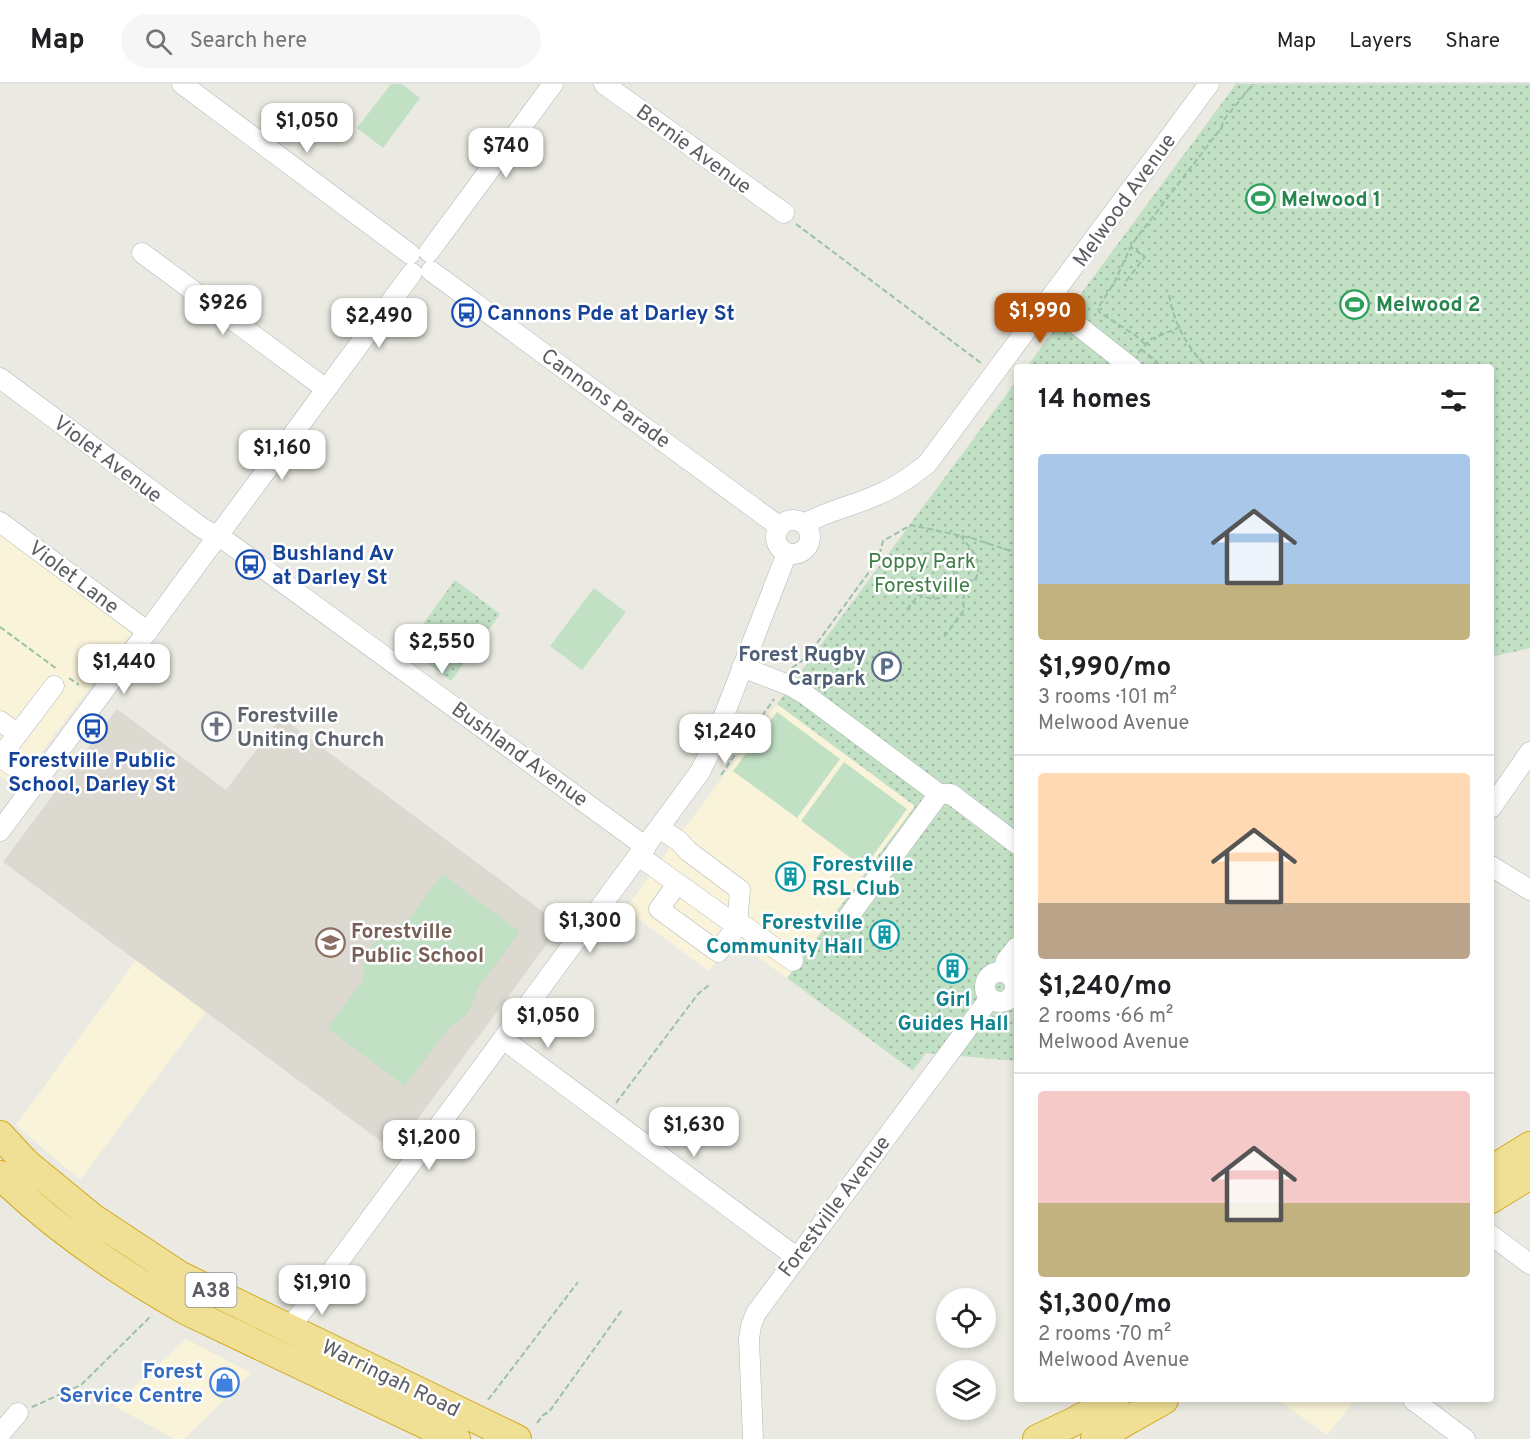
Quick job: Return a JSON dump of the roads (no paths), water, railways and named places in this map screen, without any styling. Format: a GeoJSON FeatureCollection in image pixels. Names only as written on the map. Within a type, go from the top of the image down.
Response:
{"type":"FeatureCollection","features":[{"type":"Feature","properties":{"kind":"highway","name":"Warringah Road"},"geometry":{"type":"LineString","coordinates":[[0,1135],[26,1163],[93,1218],[179,1275],[289,1329],[527,1431]]}},
{"type":"Feature","properties":{"kind":"highway"},"geometry":{"type":"LineString","coordinates":[[1494,1168],[1530,1146]]}},
{"type":"Feature","properties":{"kind":"highway","name":"Warringah Road"},"geometry":{"type":"LineString","coordinates":[[0,1175],[26,1200],[80,1243],[149,1289],[187,1311],[456,1439]]}},
{"type":"Feature","properties":{"kind":"highway"},"geometry":{"type":"LineString","coordinates":[[1494,1197],[1530,1175]]}},
{"type":"Feature","properties":{"kind":"highway"},"geometry":{"type":"LineString","coordinates":[[1037,1439],[1111,1402]]}},
{"type":"Feature","properties":{"kind":"highway"},"geometry":{"type":"LineString","coordinates":[[1095,1439],[1160,1402]]}},
{"type":"Feature","properties":{"kind":"street","name":"Cannons Parade"},"geometry":{"type":"LineString","coordinates":[[182,84],[780,527]]}},
{"type":"Feature","properties":{"kind":"street"},"geometry":{"type":"LineString","coordinates":[[0,831],[553,84]]}},
{"type":"Feature","properties":{"kind":"street","name":"Bernie Avenue"},"geometry":{"type":"LineString","coordinates":[[604,84],[784,213]]}},
{"type":"Feature","properties":{"kind":"street","name":"Melwood Avenue"},"geometry":{"type":"LineString","coordinates":[[804,524],[817,516],[871,498],[908,480],[927,464],[1209,84]]}},
{"type":"Feature","properties":{"kind":"street"},"geometry":{"type":"LineString","coordinates":[[142,253],[326,389]]}},
{"type":"Feature","properties":{"kind":"street"},"geometry":{"type":"LineString","coordinates":[[1048,302],[1134,361]]}},
{"type":"Feature","properties":{"kind":"street","name":"Violet Avenue"},"geometry":{"type":"LineString","coordinates":[[0,378],[202,528],[218,536]]}},
{"type":"Feature","properties":{"kind":"street"},"geometry":{"type":"LineString","coordinates":[[794,520],[804,524],[810,533],[809,543],[802,552],[797,554],[782,550],[776,537],[780,527],[794,520]]}},
{"type":"Feature","properties":{"kind":"street","name":"Violet Lane"},"geometry":{"type":"LineString","coordinates":[[0,522],[148,632]]}},
{"type":"Feature","properties":{"kind":"street","name":"Bushland Avenue"},"geometry":{"type":"LineString","coordinates":[[218,536],[642,851],[677,884],[793,961]]}},
{"type":"Feature","properties":{"kind":"street"},"geometry":{"type":"LineString","coordinates":[[289,1329],[659,828],[705,762],[787,553]]}},
{"type":"Feature","properties":{"kind":"street"},"geometry":{"type":"LineString","coordinates":[[742,667],[781,682],[806,695],[939,794],[951,794],[1014,842]]}},
{"type":"Feature","properties":{"kind":"street"},"geometry":{"type":"LineString","coordinates":[[36,782],[1,757],[54,686]]}},
{"type":"Feature","properties":{"kind":"street"},"geometry":{"type":"LineString","coordinates":[[0,721],[18,734]]}},
{"type":"Feature","properties":{"kind":"street"},"geometry":{"type":"LineString","coordinates":[[1494,804],[1530,752]]}},
{"type":"Feature","properties":{"kind":"street"},"geometry":{"type":"LineString","coordinates":[[849,916],[939,794]]}},
{"type":"Feature","properties":{"kind":"street"},"geometry":{"type":"LineString","coordinates":[[659,828],[740,890],[737,924],[718,952],[659,909],[677,884]]}},
{"type":"Feature","properties":{"kind":"street"},"geometry":{"type":"LineString","coordinates":[[1494,868],[1530,890]]}},
{"type":"Feature","properties":{"kind":"street","name":"Forestville Avenue"},"geometry":{"type":"LineString","coordinates":[[753,1439],[749,1339],[751,1326],[763,1302],[990,998],[985,990],[986,980],[993,973],[1003,972],[1006,961],[1014,951]]}},
{"type":"Feature","properties":{"kind":"street"},"geometry":{"type":"LineString","coordinates":[[503,1039],[796,1257]]}},
{"type":"Feature","properties":{"kind":"street"},"geometry":{"type":"LineString","coordinates":[[1494,1237],[1530,1264]]}},
{"type":"Feature","properties":{"kind":"street"},"geometry":{"type":"LineString","coordinates":[[1416,1402],[1465,1439]]}},
{"type":"Feature","properties":{"kind":"street"},"geometry":{"type":"LineString","coordinates":[[0,1434],[18,1413]]}},
{"type":"Feature","properties":{"kind":"place","name":"Melwood 1"},"geometry":{"type":"Point","coordinates":[1260,199]}},
{"type":"Feature","properties":{"kind":"place","name":"Melwood 2"},"geometry":{"type":"Point","coordinates":[1355,304]}},
{"type":"Feature","properties":{"kind":"place","name":"Cannons Pde at Darley St"},"geometry":{"type":"Point","coordinates":[466,313]}},
{"type":"Feature","properties":{"kind":"place","name":"Bushland Av at Darley St"},"geometry":{"type":"Point","coordinates":[251,565]}},
{"type":"Feature","properties":{"kind":"place","name":"Forest Rugby Carpark"},"geometry":{"type":"Point","coordinates":[887,666]}},
{"type":"Feature","properties":{"kind":"place","name":"Forestville Uniting Church"},"geometry":{"type":"Point","coordinates":[216,727]}},
{"type":"Feature","properties":{"kind":"place","name":"Forestville Public School, Darley St"},"geometry":{"type":"Point","coordinates":[92,729]}},
{"type":"Feature","properties":{"kind":"place","name":"Forestville RSL Club"},"geometry":{"type":"Point","coordinates":[791,876]}},
{"type":"Feature","properties":{"kind":"place","name":"Forestville Community Hall"},"geometry":{"type":"Point","coordinates":[884,934]}},
{"type":"Feature","properties":{"kind":"place","name":"Forestville Public School"},"geometry":{"type":"Point","coordinates":[330,943]}},
{"type":"Feature","properties":{"kind":"place","name":"Girl Guides Hall"},"geometry":{"type":"Point","coordinates":[953,968]}},
{"type":"Feature","properties":{"kind":"place","name":"Forest Service Centre"},"geometry":{"type":"Point","coordinates":[224,1383]}},
{"type":"Feature","properties":{"kind":"park label","name":"Poppy Park Forestville"},"geometry":{"type":"Point","coordinates":[922,573]}}]}
